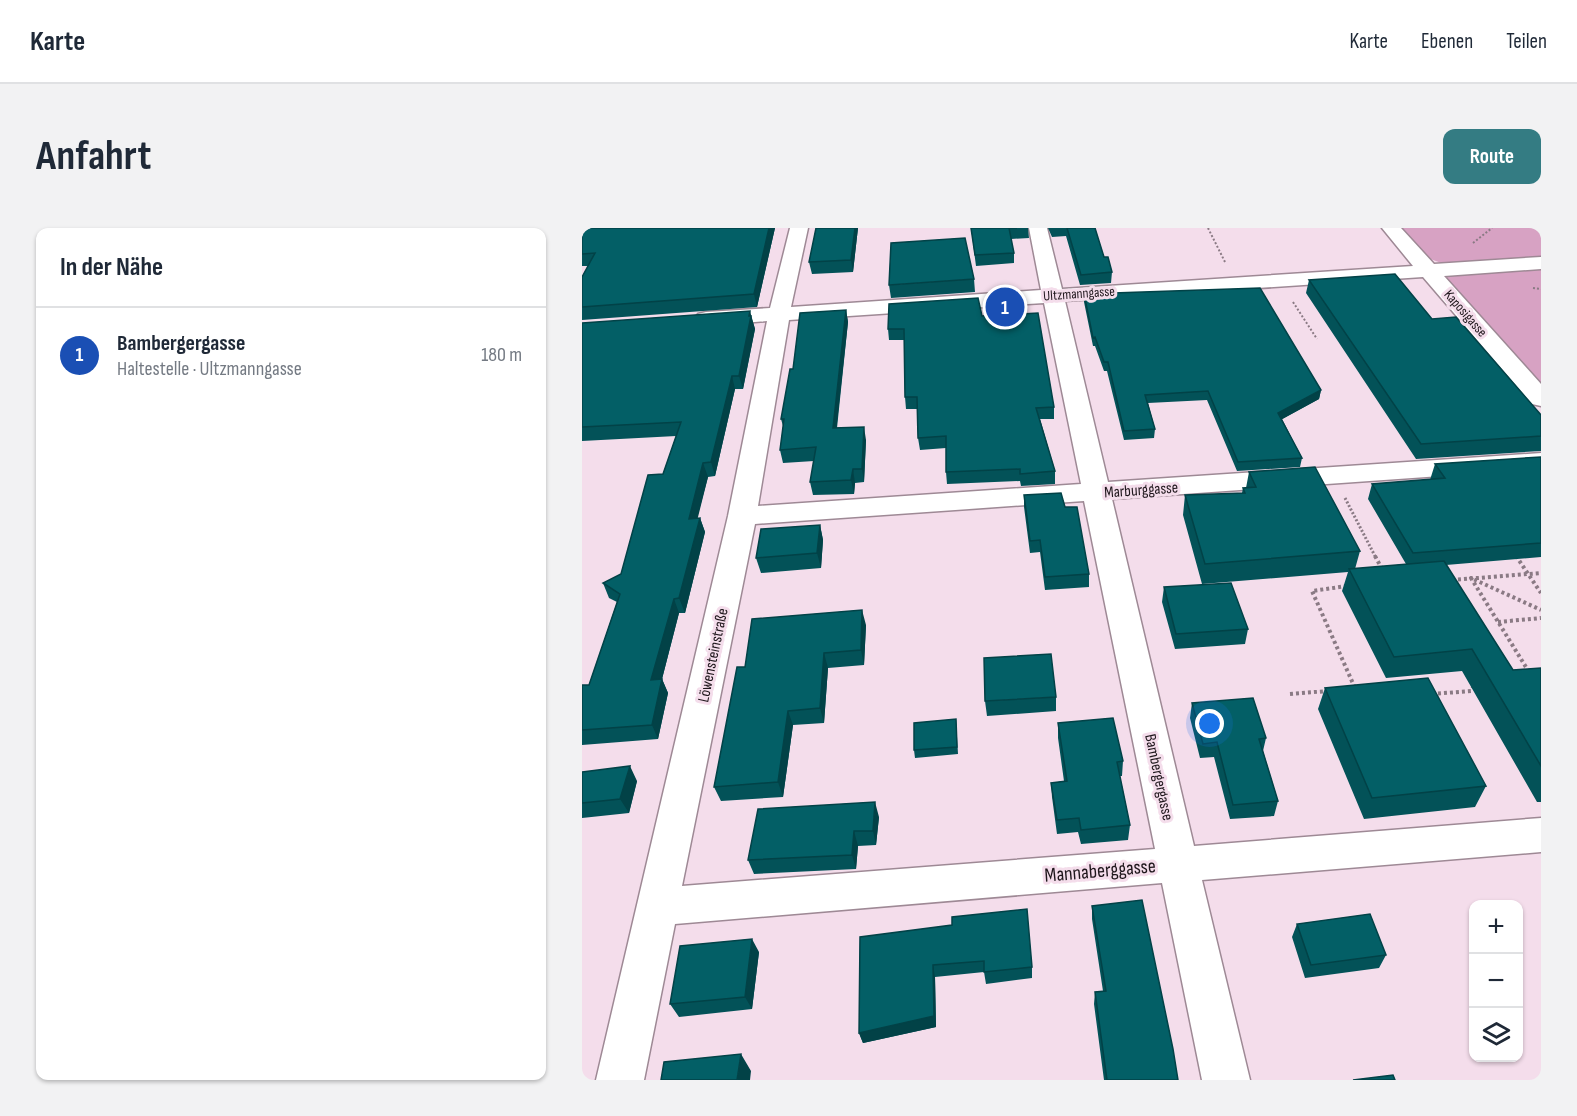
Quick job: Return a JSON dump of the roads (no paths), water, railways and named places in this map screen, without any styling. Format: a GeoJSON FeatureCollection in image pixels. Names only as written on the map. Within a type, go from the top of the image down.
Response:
{"type":"FeatureCollection","features":[{"type":"Feature","properties":{"kind":"street","name":"Löwensteinstraße"},"geometry":{"type":"LineString","coordinates":[[620,1080],[742,516],[779,314],[799,228]]}},
{"type":"Feature","properties":{"kind":"street","name":"Bambergergasse"},"geometry":{"type":"LineString","coordinates":[[1038,228],[1226,1080]]}},
{"type":"Feature","properties":{"kind":"street","name":"Kaposigasse"},"geometry":{"type":"LineString","coordinates":[[1391,228],[1541,399]]}},
{"type":"Feature","properties":{"kind":"street","name":"Ultzmanngasse"},"geometry":{"type":"LineString","coordinates":[[682,320],[1541,263]]}},
{"type":"Feature","properties":{"kind":"street","name":"Marburggasse"},"geometry":{"type":"LineString","coordinates":[[742,516],[1541,461]]}},
{"type":"Feature","properties":{"kind":"street","name":"Mannaberggasse"},"geometry":{"type":"LineString","coordinates":[[659,907],[1541,835]]}},
{"type":"Feature","properties":{"kind":"place","name":"Bambergergasse"},"geometry":{"type":"Point","coordinates":[1005,307]}}]}
